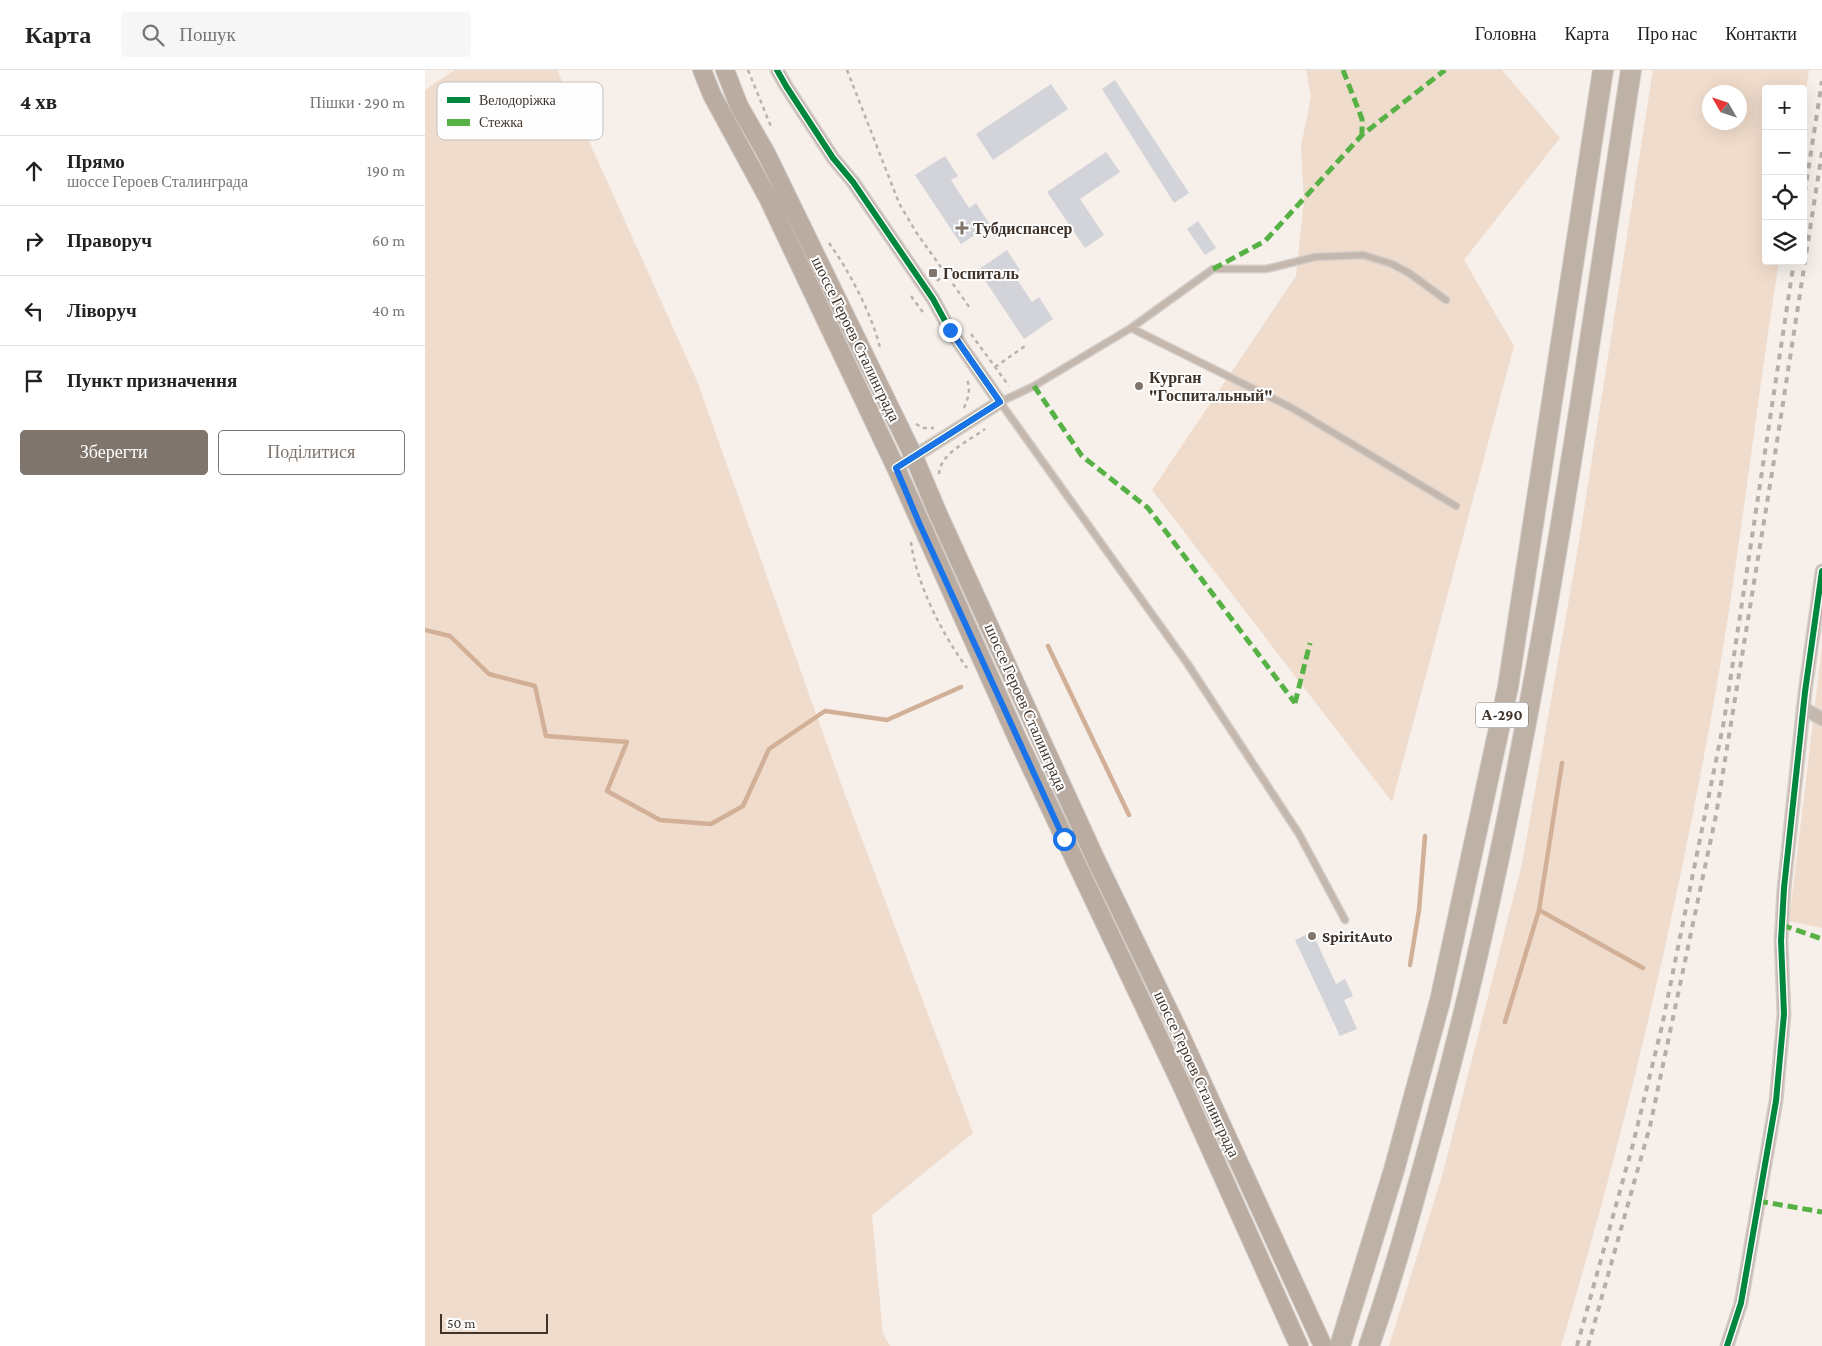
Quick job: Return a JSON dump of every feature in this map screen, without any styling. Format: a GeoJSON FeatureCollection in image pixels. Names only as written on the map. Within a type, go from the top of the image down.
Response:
{"type":"FeatureCollection","features":[{"type":"Feature","properties":{"kind":"highway","name":"А-290"},"geometry":{"type":"LineString","coordinates":[[1340,1346],[1394,1170],[1440,1001],[1508,687],[1603,70]]}},
{"type":"Feature","properties":{"kind":"highway","name":"А-290"},"geometry":{"type":"LineString","coordinates":[[1369,1346],[1415,1196],[1455,1052],[1502,850],[1528,723],[1549,603],[1631,70]]}},
{"type":"Feature","properties":{"kind":"main road","name":"шоссе Героев Сталинграда"},"geometry":{"type":"LineString","coordinates":[[702,70],[713,95],[769,198],[896,468],[1018,740],[1181,1084],[1271,1289],[1299,1346]]}},
{"type":"Feature","properties":{"kind":"main road","name":"шоссе Героев Сталинграда"},"geometry":{"type":"LineString","coordinates":[[725,70],[739,106],[766,153],[914,457],[939,516],[1137,948],[1180,1034],[1283,1263],[1323,1346]]}},
{"type":"Feature","properties":{"kind":"street"},"geometry":{"type":"LineString","coordinates":[[777,70],[785,86],[933,299],[950,330],[1000,402],[896,468]]}},
{"type":"Feature","properties":{"kind":"street"},"geometry":{"type":"LineString","coordinates":[[1727,1346],[1741,1304],[1776,1101],[1784,1014],[1781,941],[1784,888],[1803,708],[1822,571]]}},
{"type":"Feature","properties":{"kind":"street"},"geometry":{"type":"LineString","coordinates":[[1803,708],[1822,719]]}},
{"type":"Feature","properties":{"kind":"lane"},"geometry":{"type":"LineString","coordinates":[[1345,920],[1299,834],[1187,663],[1000,402],[1034,386],[1131,328],[1213,269],[1266,269],[1315,257],[1350,255],[1378,259],[1409,273],[1446,300]]}},
{"type":"Feature","properties":{"kind":"lane"},"geometry":{"type":"LineString","coordinates":[[1131,328],[1292,408],[1456,506]]}},
{"type":"Feature","properties":{"kind":"path"},"geometry":{"type":"LineString","coordinates":[[748,70],[774,134]]}},
{"type":"Feature","properties":{"kind":"path"},"geometry":{"type":"LineString","coordinates":[[847,70],[899,203],[916,232],[971,308]]}},
{"type":"Feature","properties":{"kind":"path"},"geometry":{"type":"LineString","coordinates":[[825,238],[841,259],[877,338],[882,357]]}},
{"type":"Feature","properties":{"kind":"path"},"geometry":{"type":"LineString","coordinates":[[911,296],[929,320]]}},
{"type":"Feature","properties":{"kind":"path"},"geometry":{"type":"LineString","coordinates":[[968,330],[1014,394]]}},
{"type":"Feature","properties":{"kind":"path"},"geometry":{"type":"LineString","coordinates":[[995,367],[1025,346]]}},
{"type":"Feature","properties":{"kind":"path"},"geometry":{"type":"LineString","coordinates":[[962,413],[968,400],[969,385],[966,376]]}},
{"type":"Feature","properties":{"kind":"path"},"geometry":{"type":"LineString","coordinates":[[911,421],[923,428],[935,428]]}},
{"type":"Feature","properties":{"kind":"path"},"geometry":{"type":"LineString","coordinates":[[938,479],[939,466],[946,457],[991,424]]}},
{"type":"Feature","properties":{"kind":"path"},"geometry":{"type":"LineString","coordinates":[[911,538],[914,564],[950,645],[968,669]]}},
{"type":"Feature","properties":{"kind":"shaded area"},"geometry":{"type":"Polygon","coordinates":[[[455,70],[557,70],[562,82],[437,82],[455,70]]]}},
{"type":"Feature","properties":{"kind":"shaded area"},"geometry":{"type":"Polygon","coordinates":[[[1306,70],[1502,70],[1560,138],[1464,260],[1514,346],[1392,802],[1152,490],[1296,276],[1304,200],[1301,146],[1311,97],[1306,70]]]}},
{"type":"Feature","properties":{"kind":"shaded area"},"geometry":{"type":"Polygon","coordinates":[[[1653,70],[1809,70],[1807,85],[1762,85],[1762,265],[1778,265],[1719,671],[1694,807],[1644,1040],[1605,1194],[1561,1346],[1389,1346],[1442,1176],[1522,864],[1578,548],[1653,70]]]}},
{"type":"Feature","properties":{"kind":"shaded area"},"geometry":{"type":"Polygon","coordinates":[[[437,82],[437,140],[589,140],[697,381],[844,792],[973,1133],[872,1215],[883,1334],[890,1346],[425,1346],[425,90],[437,82]]]}},
{"type":"Feature","properties":{"kind":"shaded area"},"geometry":{"type":"Polygon","coordinates":[[[1822,647],[1822,928],[1789,921],[1822,647]]]}},
{"type":"Feature","properties":{"kind":"building"},"geometry":{"type":"Polygon","coordinates":[[[1115,80],[1189,193],[1174,203],[1102,89],[1115,80]]]}},
{"type":"Feature","properties":{"kind":"building"},"geometry":{"type":"Polygon","coordinates":[[[1051,84],[1068,109],[993,160],[976,134],[1051,84]]]}},
{"type":"Feature","properties":{"kind":"building"},"geometry":{"type":"Polygon","coordinates":[[[1106,152],[1120,172],[1080,199],[1104,235],[1085,248],[1047,192],[1106,152]]]}},
{"type":"Feature","properties":{"kind":"building"},"geometry":{"type":"Polygon","coordinates":[[[945,156],[958,176],[951,180],[969,208],[976,203],[990,225],[961,244],[915,175],[945,156]]]}},
{"type":"Feature","properties":{"kind":"building"},"geometry":{"type":"Polygon","coordinates":[[[1198,221],[1216,248],[1205,255],[1187,229],[1198,221]]]}},
{"type":"Feature","properties":{"kind":"building"},"geometry":{"type":"Polygon","coordinates":[[[1007,250],[1020,270],[1014,275],[1032,302],[1039,297],[1053,319],[1024,339],[978,270],[1007,250]]]}},
{"type":"Feature","properties":{"kind":"building"},"geometry":{"type":"Polygon","coordinates":[[[1312,932],[1336,984],[1345,979],[1353,996],[1344,1000],[1357,1029],[1340,1036],[1295,940],[1312,932]]]}},
{"type":"Feature","properties":{"kind":"waterway"},"geometry":{"type":"LineString","coordinates":[[425,630],[450,636],[489,674],[535,686],[546,736],[627,742],[607,791],[660,820],[711,824],[743,806],[769,749],[825,711],[887,720],[961,687]]}},
{"type":"Feature","properties":{"kind":"waterway"},"geometry":{"type":"LineString","coordinates":[[1048,646],[1129,815]]}},
{"type":"Feature","properties":{"kind":"waterway"},"geometry":{"type":"LineString","coordinates":[[1505,1022],[1539,910],[1562,763]]}},
{"type":"Feature","properties":{"kind":"waterway"},"geometry":{"type":"LineString","coordinates":[[1410,965],[1419,910],[1425,836]]}},
{"type":"Feature","properties":{"kind":"waterway"},"geometry":{"type":"LineString","coordinates":[[1539,910],[1643,968]]}},
{"type":"Feature","properties":{"kind":"railway"},"geometry":{"type":"LineString","coordinates":[[1807,178],[1822,81]]}},
{"type":"Feature","properties":{"kind":"railway"},"geometry":{"type":"LineString","coordinates":[[1588,1346],[1650,1126],[1716,815],[1822,152]]}},
{"type":"Feature","properties":{"kind":"railway"},"geometry":{"type":"LineString","coordinates":[[1577,1346],[1633,1144],[1662,1026],[1724,721],[1793,265]]}},
{"type":"Feature","properties":{"kind":"marked path"},"geometry":{"type":"LineString","coordinates":[[1343,70],[1362,119],[1362,135]]}},
{"type":"Feature","properties":{"kind":"marked path"},"geometry":{"type":"LineString","coordinates":[[1213,269],[1265,241],[1362,135],[1445,70]]}},
{"type":"Feature","properties":{"kind":"marked path"},"geometry":{"type":"LineString","coordinates":[[1034,386],[1082,456],[1148,508],[1295,703]]}},
{"type":"Feature","properties":{"kind":"marked path"},"geometry":{"type":"LineString","coordinates":[[1295,703],[1310,643]]}},
{"type":"Feature","properties":{"kind":"marked path"},"geometry":{"type":"LineString","coordinates":[[1782,925],[1822,939]]}},
{"type":"Feature","properties":{"kind":"marked path"},"geometry":{"type":"LineString","coordinates":[[1758,1201],[1822,1212]]}},
{"type":"Feature","properties":{"kind":"cycle path"},"geometry":{"type":"LineString","coordinates":[[777,70],[833,158],[853,182],[933,299],[950,330],[1000,402],[896,468]]}},
{"type":"Feature","properties":{"kind":"cycle path"},"geometry":{"type":"LineString","coordinates":[[1727,1346],[1741,1303],[1776,1101],[1784,1014],[1781,941],[1784,888],[1805,692],[1822,571]]}},
{"type":"Feature","properties":{"kind":"place","name":"Тубдиспансер"},"geometry":{"type":"Point","coordinates":[962,228]}},
{"type":"Feature","properties":{"kind":"place","name":"Госпиталь"},"geometry":{"type":"Point","coordinates":[933,273]}},
{"type":"Feature","properties":{"kind":"place","name":"Курган \"Госпитальный\""},"geometry":{"type":"Point","coordinates":[1139,386]}},
{"type":"Feature","properties":{"kind":"place","name":"SpiritAuto"},"geometry":{"type":"Point","coordinates":[1312,936]}},
{"type":"Feature","properties":{"kind":"route"},"geometry":{"type":"LineString","coordinates":[[950,330],[1000,402],[896,468],[920,525],[1064,839]]}}]}
